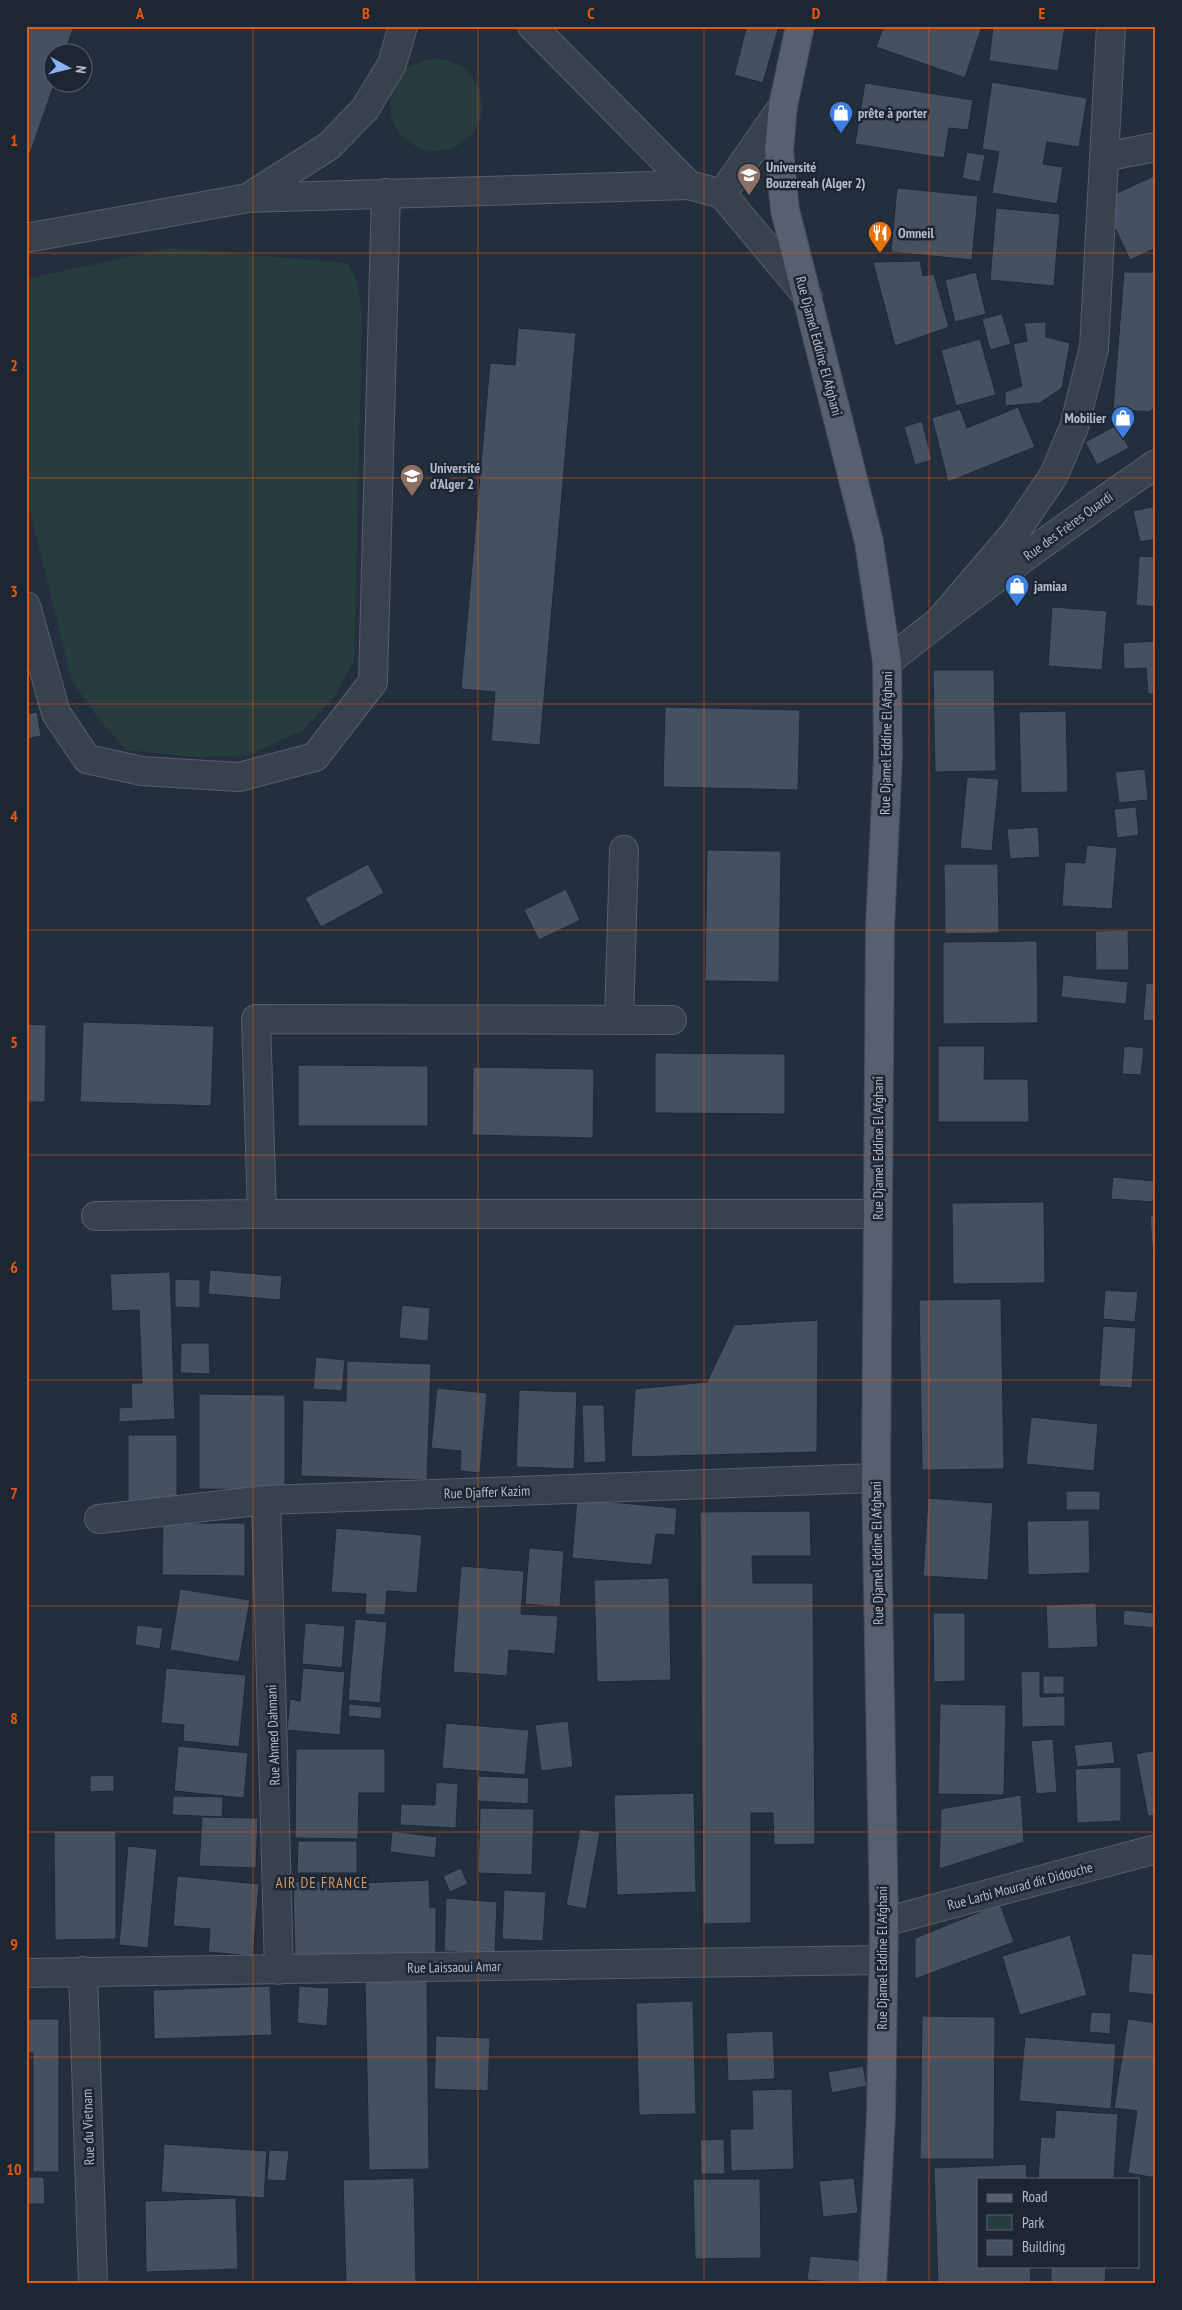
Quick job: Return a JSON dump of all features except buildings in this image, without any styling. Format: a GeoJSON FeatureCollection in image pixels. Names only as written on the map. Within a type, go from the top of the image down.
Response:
{"type":"FeatureCollection","features":[{"type":"Feature","properties":{"kind":"main road","name":"Rue Djamel Eddine El Afghani"},"geometry":{"type":"LineString","coordinates":[[800,26],[783,106],[780,151],[784,210],[808,296],[869,542],[887,662],[888,757],[880,927],[876,1478],[884,1922],[881,2116],[872,2284]]}},
{"type":"Feature","properties":{"kind":"street"},"geometry":{"type":"LineString","coordinates":[[248,198],[329,146],[366,109],[392,64],[403,26]]}},
{"type":"Feature","properties":{"kind":"street"},"geometry":{"type":"LineString","coordinates":[[532,26],[689,185]]}},
{"type":"Feature","properties":{"kind":"street"},"geometry":{"type":"LineString","coordinates":[[941,619],[1016,531],[1054,474],[1074,427],[1094,348],[1111,26]]}},
{"type":"Feature","properties":{"kind":"street"},"geometry":{"type":"LineString","coordinates":[[722,194],[783,106]]}},
{"type":"Feature","properties":{"kind":"street"},"geometry":{"type":"LineString","coordinates":[[1104,157],[1156,146]]}},
{"type":"Feature","properties":{"kind":"street"},"geometry":{"type":"LineString","coordinates":[[26,238],[248,198],[689,185],[722,194],[808,296]]}},
{"type":"Feature","properties":{"kind":"street"},"geometry":{"type":"LineString","coordinates":[[26,606],[56,713],[87,759],[142,771],[239,777],[315,758],[373,682],[386,193]]}},
{"type":"Feature","properties":{"kind":"street","name":"Rue des Frères Ouardi"},"geometry":{"type":"LineString","coordinates":[[887,662],[941,619],[1083,514],[1156,464]]}},
{"type":"Feature","properties":{"kind":"street"},"geometry":{"type":"LineString","coordinates":[[619,1020],[624,850]]}},
{"type":"Feature","properties":{"kind":"street"},"geometry":{"type":"LineString","coordinates":[[262,1214],[256,1019],[672,1020]]}},
{"type":"Feature","properties":{"kind":"street"},"geometry":{"type":"LineString","coordinates":[[96,1216],[262,1214],[877,1214]]}},
{"type":"Feature","properties":{"kind":"street","name":"Rue Djaffer Kazim"},"geometry":{"type":"LineString","coordinates":[[99,1519],[266,1500],[876,1478]]}},
{"type":"Feature","properties":{"kind":"street","name":"Rue Ahmed Dahmani"},"geometry":{"type":"LineString","coordinates":[[266,1500],[279,1970]]}},
{"type":"Feature","properties":{"kind":"street","name":"Rue Larbi Mourad dit Didouche"},"geometry":{"type":"LineString","coordinates":[[884,1922],[1156,1849]]}},
{"type":"Feature","properties":{"kind":"street","name":"Rue Laissaoui Amar"},"geometry":{"type":"LineString","coordinates":[[26,1973],[882,1960]]}},
{"type":"Feature","properties":{"kind":"street","name":"Rue du Vietnam"},"geometry":{"type":"LineString","coordinates":[[83,1971],[93,2284]]}},
{"type":"Feature","properties":{"kind":"green space"},"geometry":{"type":"Polygon","coordinates":[[[436,59],[454,63],[468,73],[478,87],[482,105],[478,123],[468,137],[454,147],[436,151],[418,147],[404,137],[394,123],[390,105],[394,87],[404,73],[418,63],[436,59]]]}},
{"type":"Feature","properties":{"kind":"green space"},"geometry":{"type":"Polygon","coordinates":[[[169,248],[347,263],[357,280],[362,313],[354,661],[334,697],[303,730],[249,755],[196,757],[126,750],[97,717],[71,679],[26,495],[26,279],[169,248]]]}},
{"type":"Feature","properties":{"kind":"place","name":"prête à porter"},"geometry":{"type":"Point","coordinates":[841,134]}},
{"type":"Feature","properties":{"kind":"place","name":"Université Bouzereah (Alger 2)"},"geometry":{"type":"Point","coordinates":[749,196]}},
{"type":"Feature","properties":{"kind":"place","name":"Omneil"},"geometry":{"type":"Point","coordinates":[880,254]}},
{"type":"Feature","properties":{"kind":"place","name":"Mobilier"},"geometry":{"type":"Point","coordinates":[1123,439]}},
{"type":"Feature","properties":{"kind":"place","name":"Université d'Alger 2"},"geometry":{"type":"Point","coordinates":[412,497]}},
{"type":"Feature","properties":{"kind":"place","name":"jamiaa"},"geometry":{"type":"Point","coordinates":[1017,607]}},
{"type":"Feature","properties":{"kind":"district","name":"AIR DE FRANCE"},"geometry":{"type":"Point","coordinates":[322,1882]}}]}
